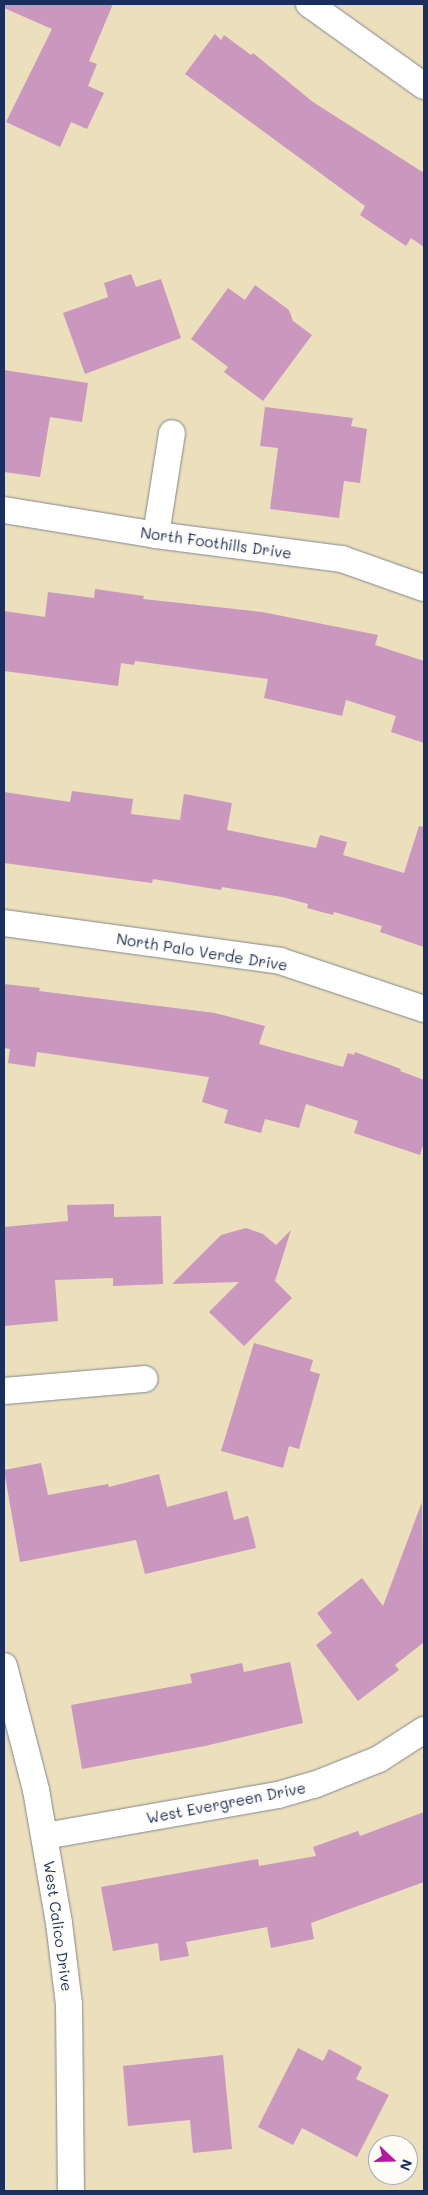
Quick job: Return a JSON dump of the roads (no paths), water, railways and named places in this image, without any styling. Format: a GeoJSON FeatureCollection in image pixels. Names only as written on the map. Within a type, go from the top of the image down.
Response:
{"type":"FeatureCollection","features":[{"type":"Feature","properties":{"kind":"street"},"geometry":{"type":"LineString","coordinates":[[311,4],[424,86]]}},
{"type":"Feature","properties":{"kind":"street"},"geometry":{"type":"LineString","coordinates":[[156,535],[172,433]]}},
{"type":"Feature","properties":{"kind":"street","name":"North Foothills Drive"},"geometry":{"type":"LineString","coordinates":[[4,510],[156,535],[342,559],[424,588]]}},
{"type":"Feature","properties":{"kind":"street","name":"North Palo Verde Drive"},"geometry":{"type":"LineString","coordinates":[[4,923],[280,961],[424,1009]]}},
{"type":"Feature","properties":{"kind":"street"},"geometry":{"type":"LineString","coordinates":[[4,1390],[144,1379]]}},
{"type":"Feature","properties":{"kind":"street","name":"West Calico Drive"},"geometry":{"type":"LineString","coordinates":[[4,1666],[45,1836],[69,2004],[71,2191]]}},
{"type":"Feature","properties":{"kind":"street","name":"West Evergreen Drive"},"geometry":{"type":"LineString","coordinates":[[45,1836],[278,1795],[314,1785],[379,1759],[424,1730]]}}]}
